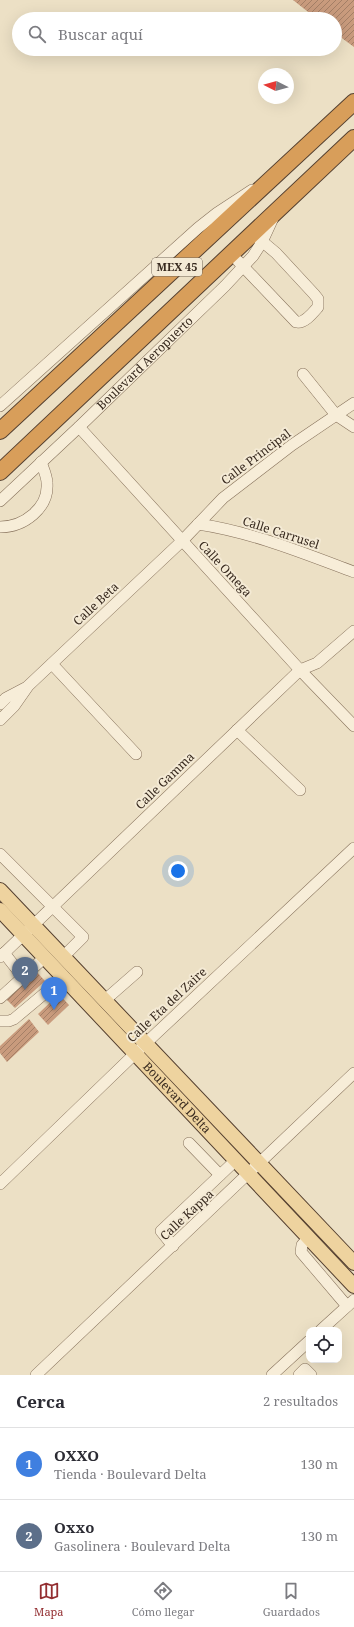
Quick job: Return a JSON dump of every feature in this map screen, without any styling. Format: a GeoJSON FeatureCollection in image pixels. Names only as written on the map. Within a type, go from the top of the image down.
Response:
{"type":"FeatureCollection","features":[{"type":"Feature","properties":{"kind":"highway","name":"MEX 45"},"geometry":{"type":"LineString","coordinates":[[0,431],[354,102]]}},
{"type":"Feature","properties":{"kind":"highway","name":"Boulevard Aeropuerto"},"geometry":{"type":"LineString","coordinates":[[5,467],[231,254],[258,238],[275,214],[354,138]]}},
{"type":"Feature","properties":{"kind":"main road","name":"Boulevard Delta"},"geometry":{"type":"LineString","coordinates":[[0,890],[146,1043],[255,1169],[309,1237],[354,1286]]}},
{"type":"Feature","properties":{"kind":"main road","name":"Boulevard Delta"},"geometry":{"type":"LineString","coordinates":[[0,910],[236,1160],[255,1169],[354,1263]]}},
{"type":"Feature","properties":{"kind":"street"},"geometry":{"type":"LineString","coordinates":[[0,406],[198,228],[234,201],[271,179]]}},
{"type":"Feature","properties":{"kind":"street"},"geometry":{"type":"LineString","coordinates":[[231,254],[296,322],[300,323],[304,321],[318,307],[316,297],[276,253],[258,238]]}},
{"type":"Feature","properties":{"kind":"street","name":"Boulevard Aeropuerto"},"geometry":{"type":"LineString","coordinates":[[0,501],[225,286],[243,266],[258,238]]}},
{"type":"Feature","properties":{"kind":"street"},"geometry":{"type":"LineString","coordinates":[[303,374],[336,414],[354,427]]}},
{"type":"Feature","properties":{"kind":"street","name":"Calle Principal"},"geometry":{"type":"LineString","coordinates":[[182,541],[223,498],[237,486],[336,414],[354,403]]}},
{"type":"Feature","properties":{"kind":"street","name":"Calle Omega"},"geometry":{"type":"LineString","coordinates":[[79,427],[300,670],[354,726]]}},
{"type":"Feature","properties":{"kind":"street"},"geometry":{"type":"LineString","coordinates":[[0,527],[20,524],[40,508],[46,494],[47,482],[41,462]]}},
{"type":"Feature","properties":{"kind":"street","name":"Calle Carrusel"},"geometry":{"type":"LineString","coordinates":[[198,524],[226,529],[264,539],[354,572]]}},
{"type":"Feature","properties":{"kind":"street","name":"Calle Beta"},"geometry":{"type":"LineString","coordinates":[[0,720],[14,706],[28,686],[182,541]]}},
{"type":"Feature","properties":{"kind":"street","name":"Calle Gamma"},"geometry":{"type":"LineString","coordinates":[[2,955],[300,670],[317,663],[354,631]]}},
{"type":"Feature","properties":{"kind":"street"},"geometry":{"type":"LineString","coordinates":[[52,664],[136,754]]}},
{"type":"Feature","properties":{"kind":"street","name":"Calle Beta"},"geometry":{"type":"LineString","coordinates":[[2,697],[28,686]]}},
{"type":"Feature","properties":{"kind":"street"},"geometry":{"type":"LineString","coordinates":[[2,697],[14,706]]}},
{"type":"Feature","properties":{"kind":"street"},"geometry":{"type":"LineString","coordinates":[[237,730],[300,790]]}},
{"type":"Feature","properties":{"kind":"street","name":"Calle Eta del Zaire"},"geometry":{"type":"LineString","coordinates":[[0,1184],[146,1043],[354,848]]}},
{"type":"Feature","properties":{"kind":"street"},"geometry":{"type":"LineString","coordinates":[[0,854],[84,937],[64,956]]}},
{"type":"Feature","properties":{"kind":"street"},"geometry":{"type":"LineString","coordinates":[[2,955],[22,977]]}},
{"type":"Feature","properties":{"kind":"street"},"geometry":{"type":"LineString","coordinates":[[0,998],[44,958]]}},
{"type":"Feature","properties":{"kind":"street"},"geometry":{"type":"LineString","coordinates":[[105,1000],[137,972]]}},
{"type":"Feature","properties":{"kind":"street"},"geometry":{"type":"LineString","coordinates":[[0,1021],[14,1019],[63,978]]}},
{"type":"Feature","properties":{"kind":"street","name":"Calle Kappa"},"geometry":{"type":"LineString","coordinates":[[36,1375],[255,1169],[354,1073]]}},
{"type":"Feature","properties":{"kind":"street"},"geometry":{"type":"LineString","coordinates":[[189,1143],[220,1175]]}},
{"type":"Feature","properties":{"kind":"street"},"geometry":{"type":"LineString","coordinates":[[173,1246],[161,1231],[236,1160]]}},
{"type":"Feature","properties":{"kind":"street"},"geometry":{"type":"LineString","coordinates":[[309,1237],[302,1245],[301,1252],[350,1303],[324,1327]]}},
{"type":"Feature","properties":{"kind":"street"},"geometry":{"type":"LineString","coordinates":[[272,1375],[306,1344]]}},
{"type":"Feature","properties":{"kind":"street"},"geometry":{"type":"LineString","coordinates":[[299,1375],[305,1369],[311,1375]]}},
{"type":"Feature","properties":{"kind":"building"},"geometry":{"type":"Polygon","coordinates":[[[293,0],[354,0],[354,47],[342,38],[342,12],[308,12],[293,0]]]}},
{"type":"Feature","properties":{"kind":"building"},"geometry":{"type":"Polygon","coordinates":[[[36,971],[45,981],[15,1008],[6,999],[36,971]]]}},
{"type":"Feature","properties":{"kind":"building"},"geometry":{"type":"Polygon","coordinates":[[[59,994],[69,1005],[48,1025],[38,1014],[59,994]]]}},
{"type":"Feature","properties":{"kind":"building"},"geometry":{"type":"Polygon","coordinates":[[[29,1019],[39,1032],[7,1062],[0,1053],[0,1046],[29,1019]]]}},
{"type":"Feature","properties":{"kind":"place","name":"Oxxo"},"geometry":{"type":"Point","coordinates":[25,990]}},
{"type":"Feature","properties":{"kind":"place","name":"OXXO"},"geometry":{"type":"Point","coordinates":[54,1010]}}]}
